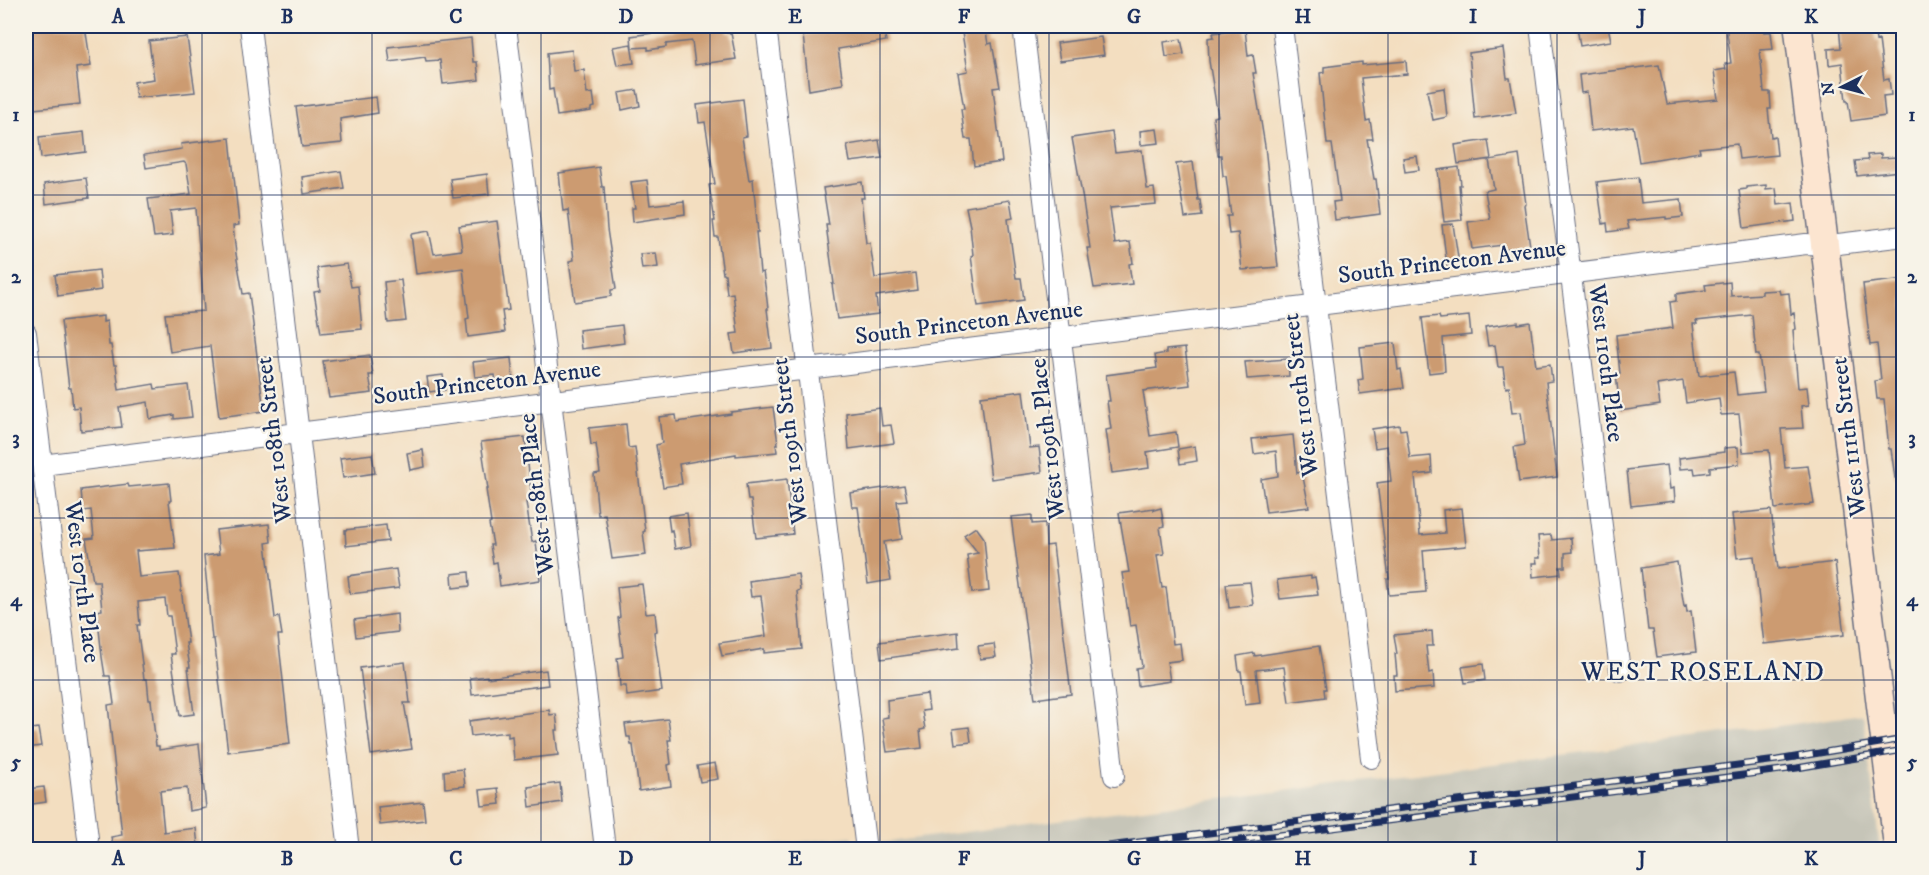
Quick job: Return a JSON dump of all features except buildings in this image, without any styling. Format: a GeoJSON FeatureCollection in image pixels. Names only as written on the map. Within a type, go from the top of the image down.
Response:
{"type":"FeatureCollection","features":[{"type":"Feature","properties":{"kind":"main road","name":"West 111th Street"},"geometry":{"type":"LineString","coordinates":[[1798,26],[1898,794],[1898,849]]}},
{"type":"Feature","properties":{"kind":"street","name":"West 108th Street"},"geometry":{"type":"LineString","coordinates":[[250,26],[349,849]]}},
{"type":"Feature","properties":{"kind":"street","name":"West 108th Place"},"geometry":{"type":"LineString","coordinates":[[506,26],[605,849]]}},
{"type":"Feature","properties":{"kind":"street","name":"West 109th Street"},"geometry":{"type":"LineString","coordinates":[[766,26],[866,849]]}},
{"type":"Feature","properties":{"kind":"street","name":"West 109th Place"},"geometry":{"type":"LineString","coordinates":[[1023,26],[1114,776]]}},
{"type":"Feature","properties":{"kind":"street","name":"West 110th Street"},"geometry":{"type":"LineString","coordinates":[[1282,26],[1371,758]]}},
{"type":"Feature","properties":{"kind":"street","name":"West 110th Place"},"geometry":{"type":"LineString","coordinates":[[1540,26],[1620,672]]}},
{"type":"Feature","properties":{"kind":"street","name":"South Princeton Avenue"},"geometry":{"type":"LineString","coordinates":[[42,465],[1569,273],[1806,244],[1825,245],[1904,236]]}},
{"type":"Feature","properties":{"kind":"street","name":"West 107th Place"},"geometry":{"type":"LineString","coordinates":[[26,333],[88,838]]}},
{"type":"Feature","properties":{"kind":"shaded area"},"geometry":{"type":"Polygon","coordinates":[[[1904,708],[1903,769],[1896,710],[1904,708]]]}},
{"type":"Feature","properties":{"kind":"shaded area"},"geometry":{"type":"Polygon","coordinates":[[[1863,714],[1880,849],[874,850],[873,844],[1717,735],[1863,714]]]}},
{"type":"Feature","properties":{"kind":"shaded area"},"geometry":{"type":"Polygon","coordinates":[[[852,836],[853,849],[742,849],[852,836]]]}},
{"type":"Feature","properties":{"kind":"railway"},"geometry":{"type":"LineString","coordinates":[[1077,850],[1777,760],[1904,739]]}},
{"type":"Feature","properties":{"kind":"railway"},"geometry":{"type":"LineString","coordinates":[[1163,850],[1797,768],[1904,750]]}},
{"type":"Feature","properties":{"kind":"district","name":"WEST ROSELAND"},"geometry":{"type":"Point","coordinates":[1703,672]}}]}
